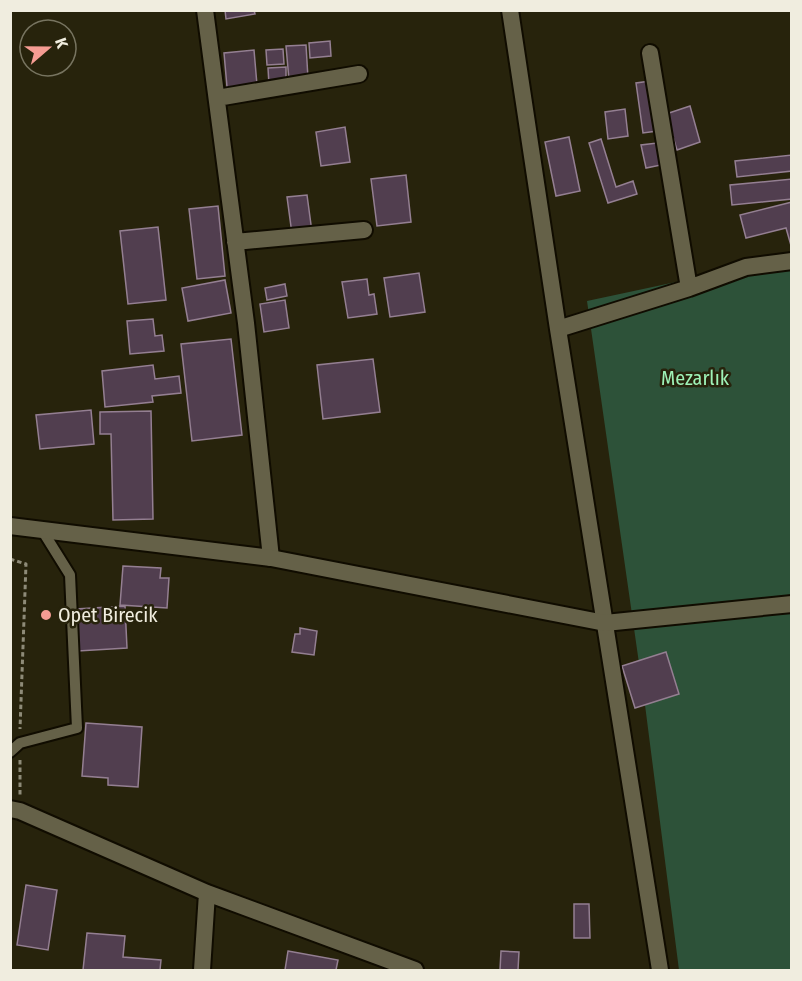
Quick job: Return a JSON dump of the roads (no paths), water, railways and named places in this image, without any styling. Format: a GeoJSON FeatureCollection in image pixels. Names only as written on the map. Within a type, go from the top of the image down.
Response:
{"type":"FeatureCollection","features":[{"type":"Feature","properties":{"kind":"street"},"geometry":{"type":"LineString","coordinates":[[205,10],[236,242],[271,558]]}},
{"type":"Feature","properties":{"kind":"street"},"geometry":{"type":"LineString","coordinates":[[510,10],[558,329],[660,970]]}},
{"type":"Feature","properties":{"kind":"street"},"geometry":{"type":"LineString","coordinates":[[650,53],[689,288]]}},
{"type":"Feature","properties":{"kind":"street"},"geometry":{"type":"LineString","coordinates":[[217,98],[359,74]]}},
{"type":"Feature","properties":{"kind":"street"},"geometry":{"type":"LineString","coordinates":[[236,242],[364,230]]}},
{"type":"Feature","properties":{"kind":"street"},"geometry":{"type":"LineString","coordinates":[[558,329],[689,288],[746,267],[792,261]]}},
{"type":"Feature","properties":{"kind":"street"},"geometry":{"type":"LineString","coordinates":[[10,526],[271,558],[605,623],[792,604]]}},
{"type":"Feature","properties":{"kind":"street"},"geometry":{"type":"LineString","coordinates":[[10,809],[20,811],[207,892],[415,970]]}},
{"type":"Feature","properties":{"kind":"street"},"geometry":{"type":"LineString","coordinates":[[202,970],[207,892]]}},
{"type":"Feature","properties":{"kind":"lane"},"geometry":{"type":"LineString","coordinates":[[10,752],[20,743],[77,729],[70,575],[42,530]]}},
{"type":"Feature","properties":{"kind":"place","name":"Opet Birecik"},"geometry":{"type":"Point","coordinates":[46,615]}},
{"type":"Feature","properties":{"kind":"park label","name":"Mezarlık"},"geometry":{"type":"Point","coordinates":[695,378]}}]}
